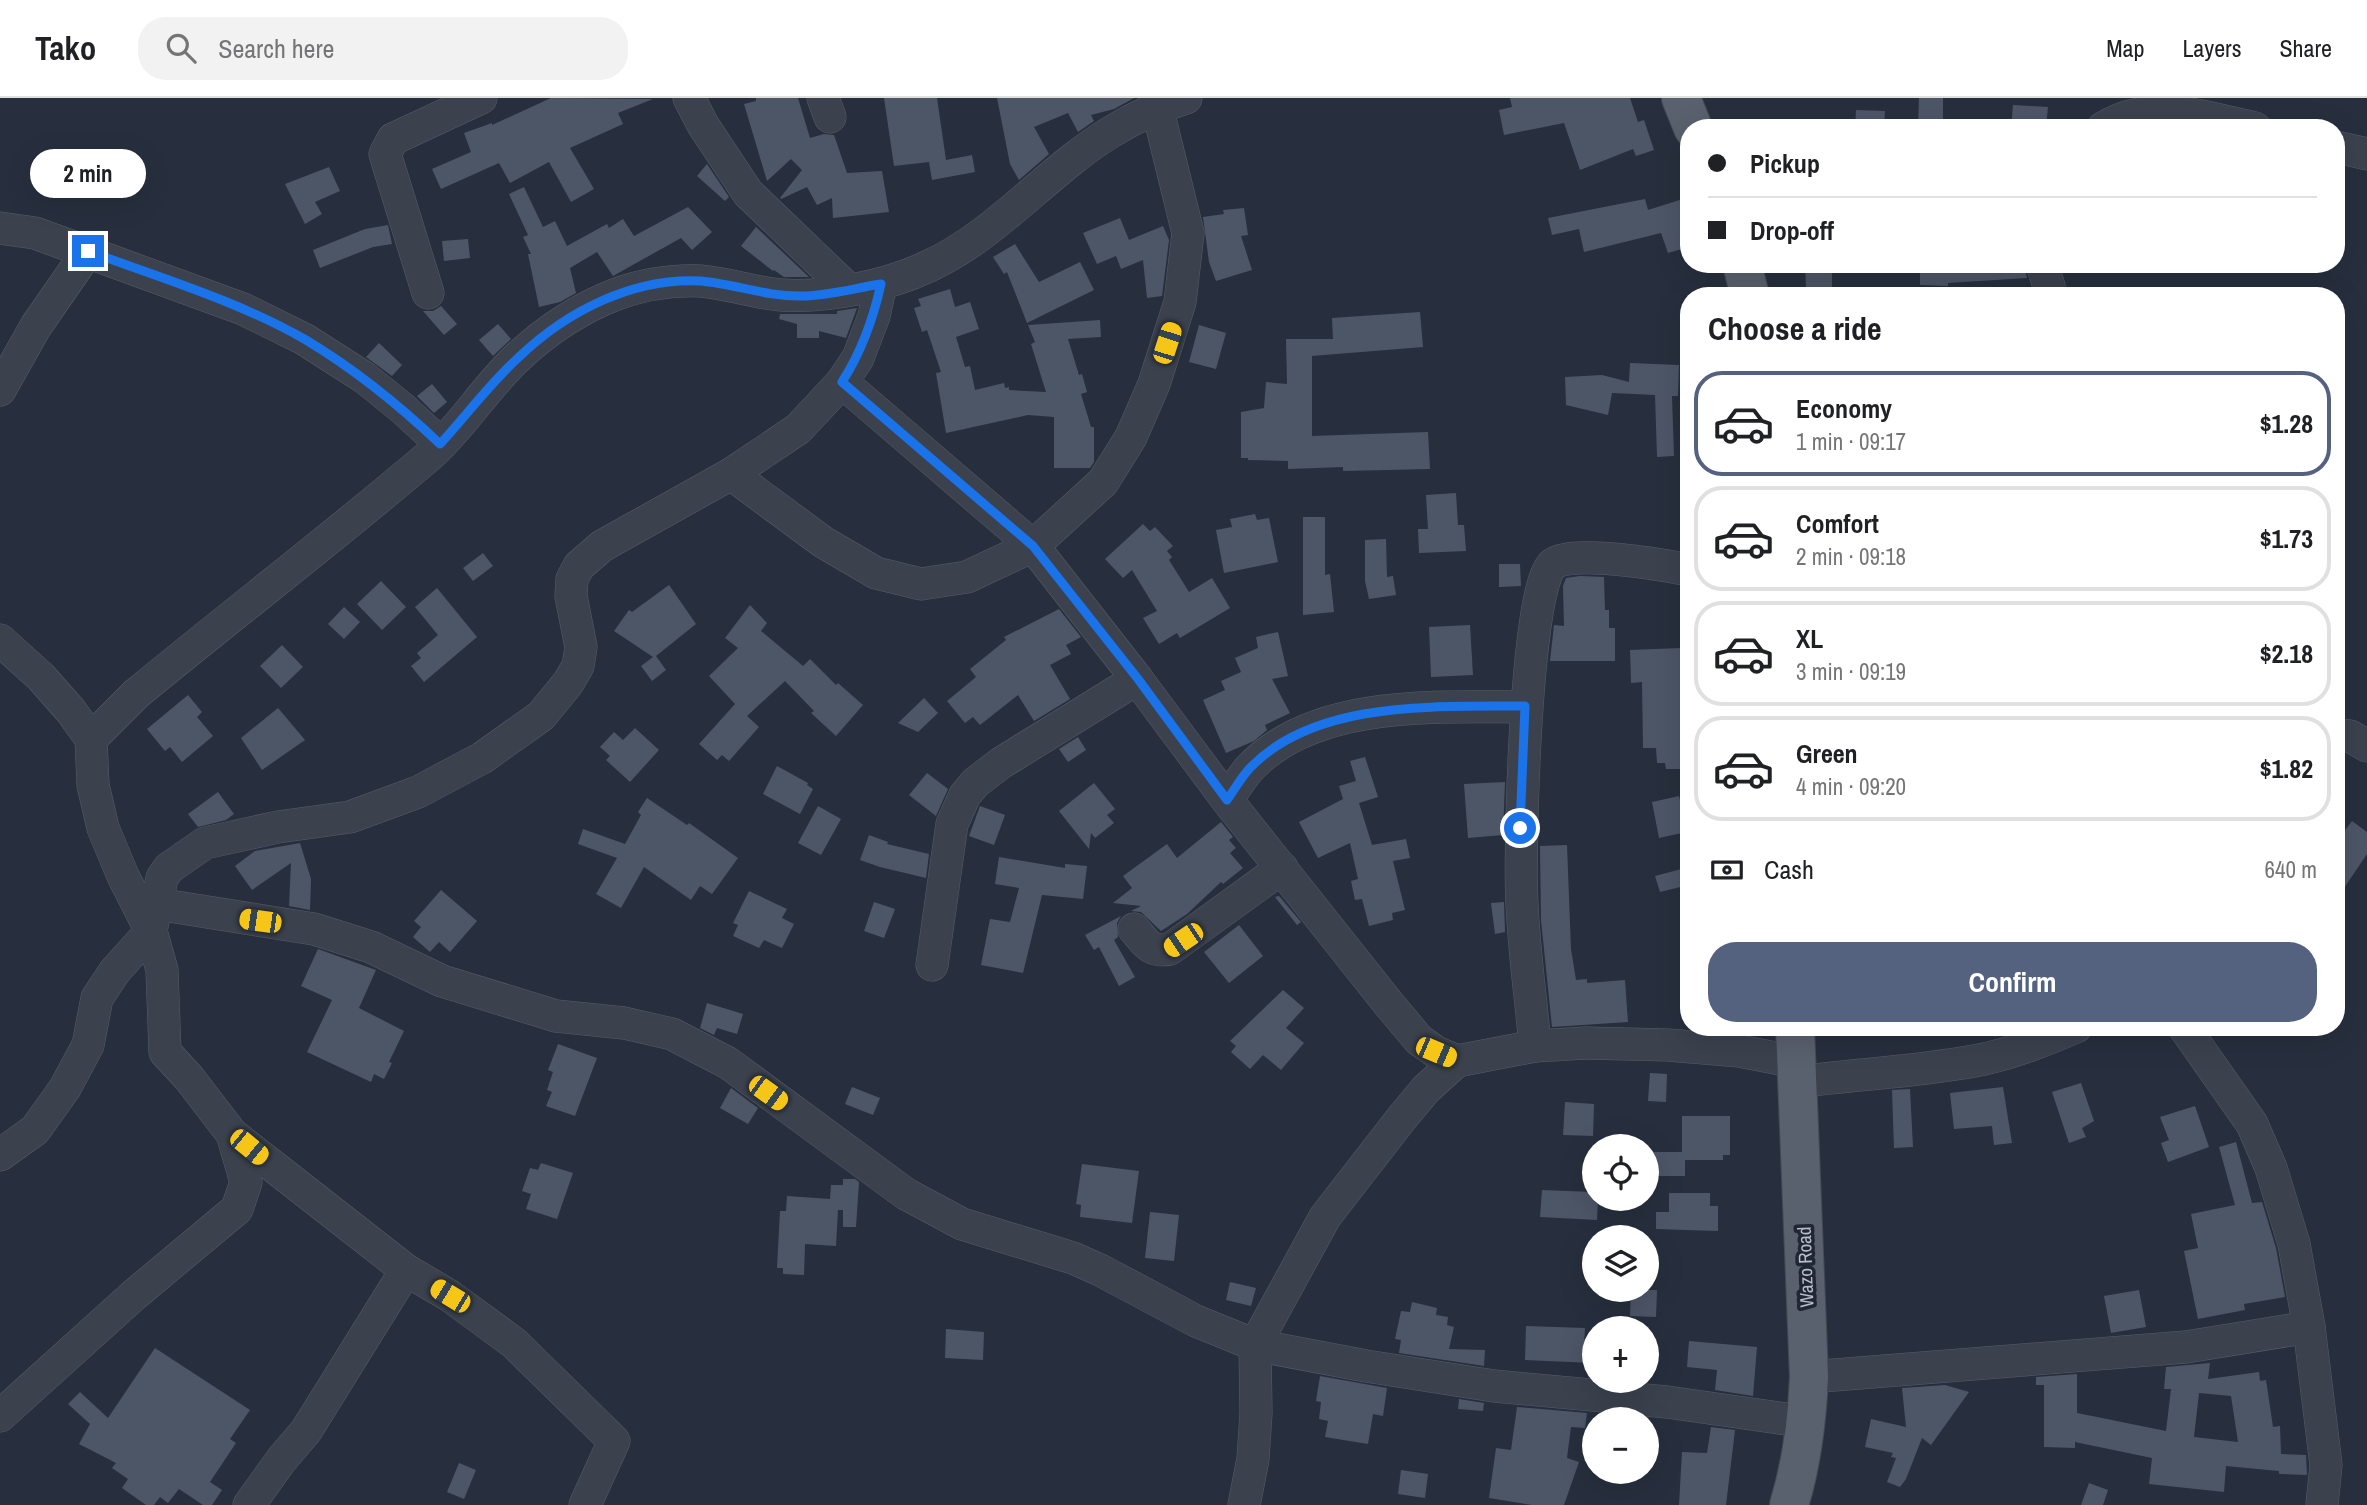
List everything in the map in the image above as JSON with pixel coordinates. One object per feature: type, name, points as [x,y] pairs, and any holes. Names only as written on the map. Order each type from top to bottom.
[{"type":"main road","points":[[1681,98],[1689,119]]},
{"type":"main road","name":"Wazo Road","points":[[1789,1505],[1797,1481],[1807,1422],[1809,1377],[1796,1057]]},
{"type":"street","points":[[428,293],[385,154],[393,139],[481,98]]},
{"type":"street","points":[[689,98],[703,125],[748,193],[848,289]]},
{"type":"street","points":[[91,739],[135,694],[440,444],[518,357],[567,318],[614,295],[661,282],[702,281],[777,295],[803,296],[881,284],[930,266],[981,236],[1110,132],[1172,103],[1188,233],[1180,302],[1154,384],[1131,437],[1103,482],[1033,546],[967,577],[920,584],[909,582],[876,573],[823,542],[731,474]]},
{"type":"street","points":[[2119,119],[2146,110],[2186,113],[2214,119]]},
{"type":"street","points":[[2345,148],[2367,154]]},
{"type":"street","points":[[0,228],[35,233],[243,309],[304,339],[365,378],[440,444]]},
{"type":"street","points":[[0,390],[36,326],[88,251]]},
{"type":"street","points":[[0,1155],[35,1130],[65,1088],[88,1045],[97,998],[157,904],[169,869],[205,843],[278,827],[350,817],[418,792],[482,758],[541,716],[578,666],[581,647],[571,596],[572,579],[579,566],[602,546],[731,474],[798,429],[842,382],[858,358],[874,316],[881,284]]},
{"type":"street","points":[[842,382],[1033,546],[1138,679],[1227,800],[1419,1040],[1436,1052],[1457,1061]]},
{"type":"street","points":[[1535,1046],[1522,905],[1520,828],[1525,706],[1540,590],[1546,571],[1554,562],[1575,558],[1607,559],[1680,569]]},
{"type":"street","points":[[0,640],[41,677],[91,739],[93,785],[103,828],[123,876],[157,904],[314,929],[371,947],[442,981],[556,1016],[624,1023],[672,1034],[728,1063],[906,1195],[962,1224],[1073,1258],[1196,1321],[1255,1345],[1494,1386],[1667,1402],[1807,1422]]},
{"type":"street","points":[[932,965],[953,824],[965,795],[975,783],[1001,763],[1138,679]]},
{"type":"street","points":[[1227,800],[1249,769],[1275,747],[1302,732],[1345,718],[1391,711],[1525,706]]},
{"type":"street","points":[[2345,736],[2367,746]]},
{"type":"street","points":[[1134,929],[1153,949],[1170,949],[1282,869]]},
{"type":"street","points":[[123,876],[157,904],[165,1052],[189,1078],[232,1134],[406,1270],[450,1296],[514,1343],[614,1441],[585,1505]]},
{"type":"street","points":[[1244,1505],[1253,1460],[1256,1413],[1255,1345],[1325,1217],[1426,1089],[1457,1061],[1535,1046],[1586,1043],[1668,1045],[1796,1057],[1899,1072],[1976,1061],[2056,1036]]},
{"type":"street","points":[[2190,1036],[2252,1124],[2272,1167],[2294,1244],[2309,1327],[2326,1465],[2322,1505]]},
{"type":"street","points":[[0,1416],[134,1295],[237,1209],[246,1182],[232,1134]]},
{"type":"street","points":[[248,1505],[306,1431],[406,1270]]},
{"type":"street","points":[[1809,1377],[2186,1347],[2309,1327]]},
{"type":"building","points":[[551,98],[653,99],[618,113],[623,124],[570,148],[594,189],[571,202],[549,162],[510,183],[499,163],[441,189],[432,169],[471,152],[464,133],[492,125]]},
{"type":"building","points":[[756,98],[798,98],[810,138],[824,134],[834,135],[847,173],[882,171],[889,212],[833,218],[832,198],[817,205],[807,187],[781,199],[802,170],[791,159],[767,181],[744,104],[756,101]]},
{"type":"building","points":[[884,98],[937,98],[946,160],[972,155],[975,172],[932,180],[929,162],[894,166]]},
{"type":"building","points":[[997,98],[1134,98],[1114,109],[1091,115],[1094,121],[1078,132],[1068,113],[1034,127],[1049,154],[1019,180],[1010,164]]},
{"type":"building","points":[[1510,98],[1630,98],[1638,122],[1644,120],[1654,150],[1636,156],[1633,149],[1580,170],[1564,123],[1504,135],[1499,110],[1512,107]]},
{"type":"building","points":[[1919,98],[1943,98],[1943,119],[1918,119]]},
{"type":"building","points":[[2013,105],[2048,107],[2047,119],[2012,119]]},
{"type":"building","points":[[1856,110],[1885,111],[1885,119],[1856,119]]},
{"type":"building","points":[[707,164],[729,197],[725,201],[697,176]]},
{"type":"building","points":[[329,167],[340,191],[315,202],[322,214],[305,224],[285,184]]},
{"type":"building","points":[[524,187],[543,227],[555,221],[567,246],[607,224],[609,228],[623,219],[634,236],[688,207],[712,232],[692,250],[681,238],[613,276],[597,252],[570,268],[576,293],[560,302],[539,307],[528,254],[531,254],[523,237],[528,235],[509,194]]},
{"type":"building","points":[[1645,199],[1648,210],[1680,200],[1680,250],[1668,253],[1661,233],[1584,252],[1579,229],[1552,235],[1548,218]]},
{"type":"building","points":[[1244,208],[1248,235],[1241,236],[1252,270],[1216,281],[1209,262],[1203,217],[1224,214],[1223,210]]},
{"type":"building","points":[[1120,218],[1129,240],[1163,226],[1169,240],[1162,296],[1147,298],[1143,260],[1121,269],[1116,256],[1097,264],[1083,233]]},
{"type":"building","points":[[388,225],[392,244],[373,247],[320,268],[313,250],[365,229]]},
{"type":"building","points":[[756,227],[809,277],[784,277],[741,246]]},
{"type":"building","points":[[468,239],[470,258],[444,261],[442,241]]},
{"type":"building","points":[[1015,244],[1039,282],[1080,262],[1094,290],[1027,323],[1007,272],[1004,274],[993,257]]},
{"type":"building","points":[[1805,273],[1832,273],[1832,287],[1806,287]]},
{"type":"building","points":[[1920,273],[2026,273],[2027,278],[1948,283],[1948,286],[1920,285]]},
{"type":"building","points":[[950,289],[955,307],[970,302],[979,329],[956,337],[965,367],[970,366],[975,390],[1004,383],[1009,390],[1046,392],[1031,344],[1035,342],[1028,325],[1100,320],[1101,337],[1068,339],[1079,375],[1082,374],[1087,392],[1081,394],[1091,427],[1094,427],[1094,462],[1090,468],[1054,468],[1054,417],[1028,415],[946,433],[936,373],[941,372],[927,330],[922,332],[914,308],[921,306],[918,299]]},
{"type":"building","points":[[441,306],[457,324],[444,335],[423,311],[433,311]]},
{"type":"building","points":[[857,308],[846,338],[819,331],[819,338],[797,338],[797,324],[779,319],[780,314],[837,314],[837,311]]},
{"type":"building","points":[[1420,312],[1423,347],[1312,356],[1312,436],[1428,432],[1430,469],[1288,469],[1288,461],[1241,458],[1241,412],[1264,408],[1266,382],[1287,384],[1286,339],[1333,339],[1332,318]]},
{"type":"building","points":[[498,324],[511,339],[493,356],[479,340]]},
{"type":"building","points":[[1199,325],[1226,333],[1216,369],[1189,362]]},
{"type":"building","points":[[379,343],[402,365],[392,376],[366,357]]},
{"type":"building","points":[[1630,363],[1679,365],[1678,396],[1672,396],[1674,456],[1657,457],[1655,395],[1612,393],[1608,415],[1566,405],[1565,377],[1602,375],[1629,382]]},
{"type":"building","points":[[432,384],[447,402],[434,413],[417,396]]},
{"type":"building","points":[[1456,493],[1458,525],[1464,525],[1466,551],[1419,553],[1418,529],[1428,529],[1426,495]]},
{"type":"building","points":[[1255,514],[1257,520],[1269,518],[1278,562],[1224,573],[1216,530],[1232,527],[1230,519]]},
{"type":"building","points":[[1303,517],[1325,517],[1325,575],[1330,574],[1334,612],[1303,615]]},
{"type":"building","points":[[1143,524],[1150,531],[1155,527],[1173,546],[1167,551],[1172,557],[1169,560],[1189,592],[1212,578],[1230,608],[1180,638],[1177,633],[1159,644],[1143,618],[1157,611],[1132,570],[1123,578],[1105,559]]},
{"type":"building","points":[[1386,539],[1387,577],[1393,576],[1396,595],[1369,599],[1365,581],[1365,540]]},
{"type":"building","points":[[483,553],[493,566],[473,581],[463,568]]},
{"type":"building","points":[[1499,564],[1520,564],[1521,586],[1499,587]]},
{"type":"building","points":[[1604,577],[1605,610],[1609,610],[1609,628],[1615,628],[1615,661],[1550,661],[1554,625],[1564,626],[1563,586],[1566,578]]},
{"type":"building","points":[[381,581],[406,607],[382,630],[357,604]]},
{"type":"building","points":[[669,585],[696,624],[656,656],[666,670],[652,681],[641,666],[653,657],[614,631],[629,610],[632,612]]},
{"type":"building","points":[[437,588],[477,637],[424,682],[411,666],[421,658],[417,653],[438,635],[415,607]]},
{"type":"building","points":[[750,605],[767,623],[761,631],[803,666],[810,659],[836,685],[838,683],[863,705],[836,736],[811,713],[814,711],[785,681],[747,716],[759,727],[729,761],[722,755],[717,760],[699,744],[735,704],[709,676],[738,648],[725,638]]},
{"type":"building","points":[[344,607],[360,622],[344,639],[328,624]]},
{"type":"building","points":[[1059,609],[1081,637],[1066,645],[1071,654],[1050,665],[1070,699],[1034,721],[1018,695],[980,725],[973,717],[965,723],[947,701],[976,677],[970,669],[1006,640],[1004,637]]},
{"type":"building","points":[[1470,625],[1473,675],[1431,677],[1429,627]]},
{"type":"building","points":[[1278,632],[1288,676],[1272,679],[1290,713],[1265,725],[1267,730],[1254,741],[1226,753],[1203,700],[1225,690],[1221,681],[1241,672],[1235,658],[1258,648],[1256,637]]},
{"type":"building","points":[[282,645],[303,667],[281,688],[260,666]]},
{"type":"building","points":[[1680,648],[1680,769],[1666,769],[1665,763],[1657,763],[1656,748],[1643,748],[1642,682],[1631,683],[1630,650]]},
{"type":"building","points":[[188,695],[202,712],[197,717],[213,736],[182,762],[170,747],[165,751],[147,729]]},
{"type":"building","points":[[924,698],[938,713],[918,732],[898,723]]},
{"type":"building","points":[[278,708],[305,740],[262,770],[241,738]]},
{"type":"building","points":[[635,728],[659,750],[630,782],[606,760],[610,756],[600,747],[614,732],[623,740]]},
{"type":"building","points":[[1078,737],[1086,750],[1068,762],[1059,749]]},
{"type":"building","points":[[1365,757],[1378,797],[1359,803],[1372,845],[1406,839],[1410,858],[1393,861],[1405,910],[1392,913],[1393,920],[1369,926],[1362,899],[1355,900],[1351,881],[1358,879],[1350,843],[1318,858],[1299,822],[1343,799],[1339,786],[1356,781],[1350,761]]},
{"type":"building","points":[[777,766],[808,783],[813,789],[800,814],[763,794]]},
{"type":"building","points":[[927,773],[948,789],[936,816],[909,795]]},
{"type":"building","points":[[1505,782],[1503,835],[1468,838],[1464,784]]},
{"type":"building","points":[[1094,783],[1115,809],[1107,815],[1114,823],[1095,838],[1091,833],[1089,849],[1059,811]]},
{"type":"building","points":[[218,792],[234,814],[226,820],[198,827],[188,814]]},
{"type":"building","points":[[1679,796],[1680,834],[1659,838],[1652,802]]},
{"type":"building","points":[[647,798],[687,825],[689,823],[738,858],[712,894],[700,886],[691,900],[644,867],[621,908],[596,894],[617,858],[578,844],[583,829],[625,844]]},
{"type":"building","points":[[818,806],[841,819],[821,855],[798,843]]},
{"type":"building","points":[[980,806],[1005,815],[994,845],[969,836]]},
{"type":"building","points":[[2352,821],[2367,832],[2367,854],[2345,887],[2345,830]]},
{"type":"building","points":[[1221,822],[1233,837],[1229,840],[1236,848],[1230,853],[1243,868],[1223,884],[1221,882],[1187,914],[1161,931],[1141,912],[1131,911],[1141,906],[1113,903],[1132,888],[1123,876],[1167,844],[1177,858]]},
{"type":"building","points":[[869,835],[888,842],[887,844],[929,854],[926,878],[860,860]]},
{"type":"building","points":[[300,843],[311,879],[310,910],[289,906],[291,863],[252,890],[235,866],[255,851]]},
{"type":"building","points":[[1567,845],[1571,949],[1576,980],[1587,979],[1587,983],[1625,980],[1628,1022],[1552,1027],[1541,920],[1540,846]]},
{"type":"building","points":[[999,857],[1065,868],[1065,864],[1087,866],[1083,899],[1042,895],[1023,973],[981,965],[990,919],[1010,922],[1019,888],[995,884]]},
{"type":"building","points":[[1680,869],[1680,887],[1660,892],[1655,876]]},
{"type":"building","points":[[441,890],[477,921],[450,952],[439,942],[430,952],[413,937],[421,927],[414,921]]},
{"type":"building","points":[[749,891],[787,909],[782,918],[794,924],[782,948],[764,940],[759,948],[733,936],[738,925],[733,923]]},
{"type":"building","points":[[1279,896],[1301,922],[1297,925],[1275,897]]},
{"type":"building","points":[[874,902],[895,909],[884,938],[864,931]]},
{"type":"building","points":[[1504,902],[1505,932],[1495,934],[1491,903]]},
{"type":"building","points":[[1121,916],[1117,923],[1118,937],[1114,940],[1135,977],[1119,986],[1099,947],[1094,950],[1085,935]]},
{"type":"building","points":[[1239,925],[1263,956],[1229,983],[1204,952]]},
{"type":"building","points":[[318,949],[376,970],[359,1008],[404,1031],[384,1079],[374,1074],[371,1082],[307,1052],[332,1000],[301,986]]},
{"type":"building","points":[[1283,990],[1304,1008],[1286,1028],[1304,1043],[1281,1070],[1263,1055],[1250,1069],[1231,1052],[1236,1046],[1230,1041]]},
{"type":"building","points":[[707,1003],[743,1014],[737,1034],[717,1028],[714,1035],[700,1028]]},
{"type":"building","points":[[558,1044],[597,1058],[575,1116],[546,1106],[552,1092],[547,1090],[553,1072],[548,1070]]},
{"type":"building","points":[[1650,1073],[1667,1074],[1666,1102],[1648,1101]]},
{"type":"building","points":[[2081,1083],[2094,1121],[2082,1128],[2086,1137],[2069,1143],[2052,1092]]},
{"type":"building","points":[[852,1087],[880,1098],[873,1115],[845,1104]]},
{"type":"building","points":[[2003,1087],[2012,1143],[1994,1145],[1992,1126],[1954,1129],[1950,1093]]},
{"type":"building","points":[[731,1088],[758,1108],[748,1124],[720,1108]]},
{"type":"building","points":[[1910,1089],[1913,1147],[1894,1148],[1892,1090]]},
{"type":"building","points":[[1565,1102],[1594,1104],[1593,1134],[1563,1135]]},
{"type":"building","points":[[2195,1106],[2209,1147],[2168,1162],[2161,1143],[2169,1140],[2160,1117]]},
{"type":"building","points":[[1682,1116],[1730,1116],[1730,1155],[1723,1155],[1723,1160],[1685,1160],[1685,1176],[1659,1176],[1659,1152],[1682,1152]]},
{"type":"building","points":[[2236,1142],[2252,1203],[2262,1202],[2276,1248],[2285,1297],[2244,1304],[2245,1310],[2198,1319],[2184,1251],[2198,1248],[2191,1214],[2235,1205],[2219,1147]]},
{"type":"building","points":[[541,1163],[573,1173],[557,1219],[526,1209],[531,1194],[522,1191],[530,1168],[538,1170]]},
{"type":"building","points":[[1082,1164],[1139,1171],[1132,1223],[1080,1217],[1081,1205],[1076,1204]]},
{"type":"building","points":[[843,1179],[855,1179],[859,1182],[856,1227],[843,1227],[843,1210],[838,1210],[836,1246],[805,1244],[804,1275],[783,1274],[783,1268],[777,1268],[780,1211],[786,1211],[787,1196],[830,1199],[831,1185],[843,1185]]},
{"type":"building","points":[[1542,1190],[1582,1192],[1582,1211],[1597,1211],[1597,1220],[1540,1217]]},
{"type":"building","points":[[1669,1193],[1710,1193],[1710,1206],[1718,1206],[1718,1231],[1659,1229],[1659,1225],[1656,1225],[1656,1212],[1669,1212]]},
{"type":"building","points":[[1150,1212],[1179,1215],[1174,1261],[1145,1258]]},
{"type":"building","points":[[1230,1282],[1256,1288],[1251,1306],[1226,1300]]},
{"type":"building","points":[[2139,1290],[2146,1327],[2111,1333],[2104,1296]]},
{"type":"building","points":[[1412,1302],[1437,1308],[1436,1315],[1448,1317],[1447,1325],[1454,1327],[1449,1349],[1485,1350],[1484,1366],[1399,1353],[1401,1340],[1395,1339],[1401,1311],[1410,1312]]},
{"type":"building","points":[[1631,1302],[1657,1302],[1656,1316],[1630,1316]]},
{"type":"building","points":[[1526,1326],[1582,1328],[1582,1363],[1525,1360]]},
{"type":"building","points":[[946,1329],[984,1332],[983,1360],[945,1358]]},
{"type":"building","points":[[1689,1341],[1757,1347],[1753,1396],[1715,1390],[1717,1370],[1687,1367]]},
{"type":"building","points":[[155,1348],[250,1410],[230,1439],[236,1443],[210,1482],[222,1490],[212,1505],[203,1505],[179,1489],[168,1503],[160,1497],[154,1505],[146,1505],[122,1488],[128,1479],[112,1468],[116,1463],[79,1444],[90,1424],[68,1404],[80,1392],[108,1418]]},
{"type":"building","points":[[2210,1363],[2208,1379],[2259,1372],[2260,1381],[2266,1380],[2273,1427],[2280,1426],[2281,1454],[2306,1455],[2307,1475],[2226,1466],[2224,1492],[2149,1484],[2152,1458],[2075,1442],[2075,1448],[2044,1447],[2044,1385],[2036,1385],[2036,1377],[2077,1374],[2077,1413],[2166,1431],[2171,1389],[2164,1389],[2166,1367]],"holes":[[[2199,1393],[2231,1396],[2238,1442],[2194,1437]]]},
{"type":"building","points":[[1320,1376],[1387,1388],[1383,1416],[1373,1414],[1368,1444],[1325,1437],[1328,1421],[1319,1419],[1321,1402],[1316,1401]]},
{"type":"building","points":[[1945,1385],[1969,1392],[1931,1445],[1922,1438],[1906,1479],[1900,1487],[1887,1482],[1896,1458],[1891,1457],[1893,1453],[1865,1447],[1871,1419],[1906,1427],[1902,1388]]},
{"type":"building","points":[[1459,1399],[1484,1403],[1483,1411],[1458,1409]]},
{"type":"building","points":[[1517,1407],[1582,1413],[1582,1428],[1571,1427],[1567,1458],[1579,1462],[1564,1505],[1532,1505],[1489,1498],[1496,1448],[1511,1450]]},
{"type":"building","points":[[1711,1427],[1735,1430],[1726,1505],[1679,1505],[1682,1452],[1707,1453]]},
{"type":"building","points":[[459,1463],[476,1470],[464,1499],[447,1492]]},
{"type":"building","points":[[1401,1470],[1428,1474],[1425,1498],[1398,1494]]},
{"type":"building","points":[[2089,1483],[2108,1490],[2103,1505],[2081,1505]]},
{"type":"route","points":[[88,251],[243,309],[304,339],[365,378],[440,444],[518,357],[567,318],[614,295],[661,282],[702,281],[777,295],[803,296],[881,284],[874,316],[858,358],[842,382],[1033,546],[1138,679],[1227,800],[1249,769],[1275,747],[1302,732],[1345,718],[1391,711],[1525,706],[1520,828]]}]
